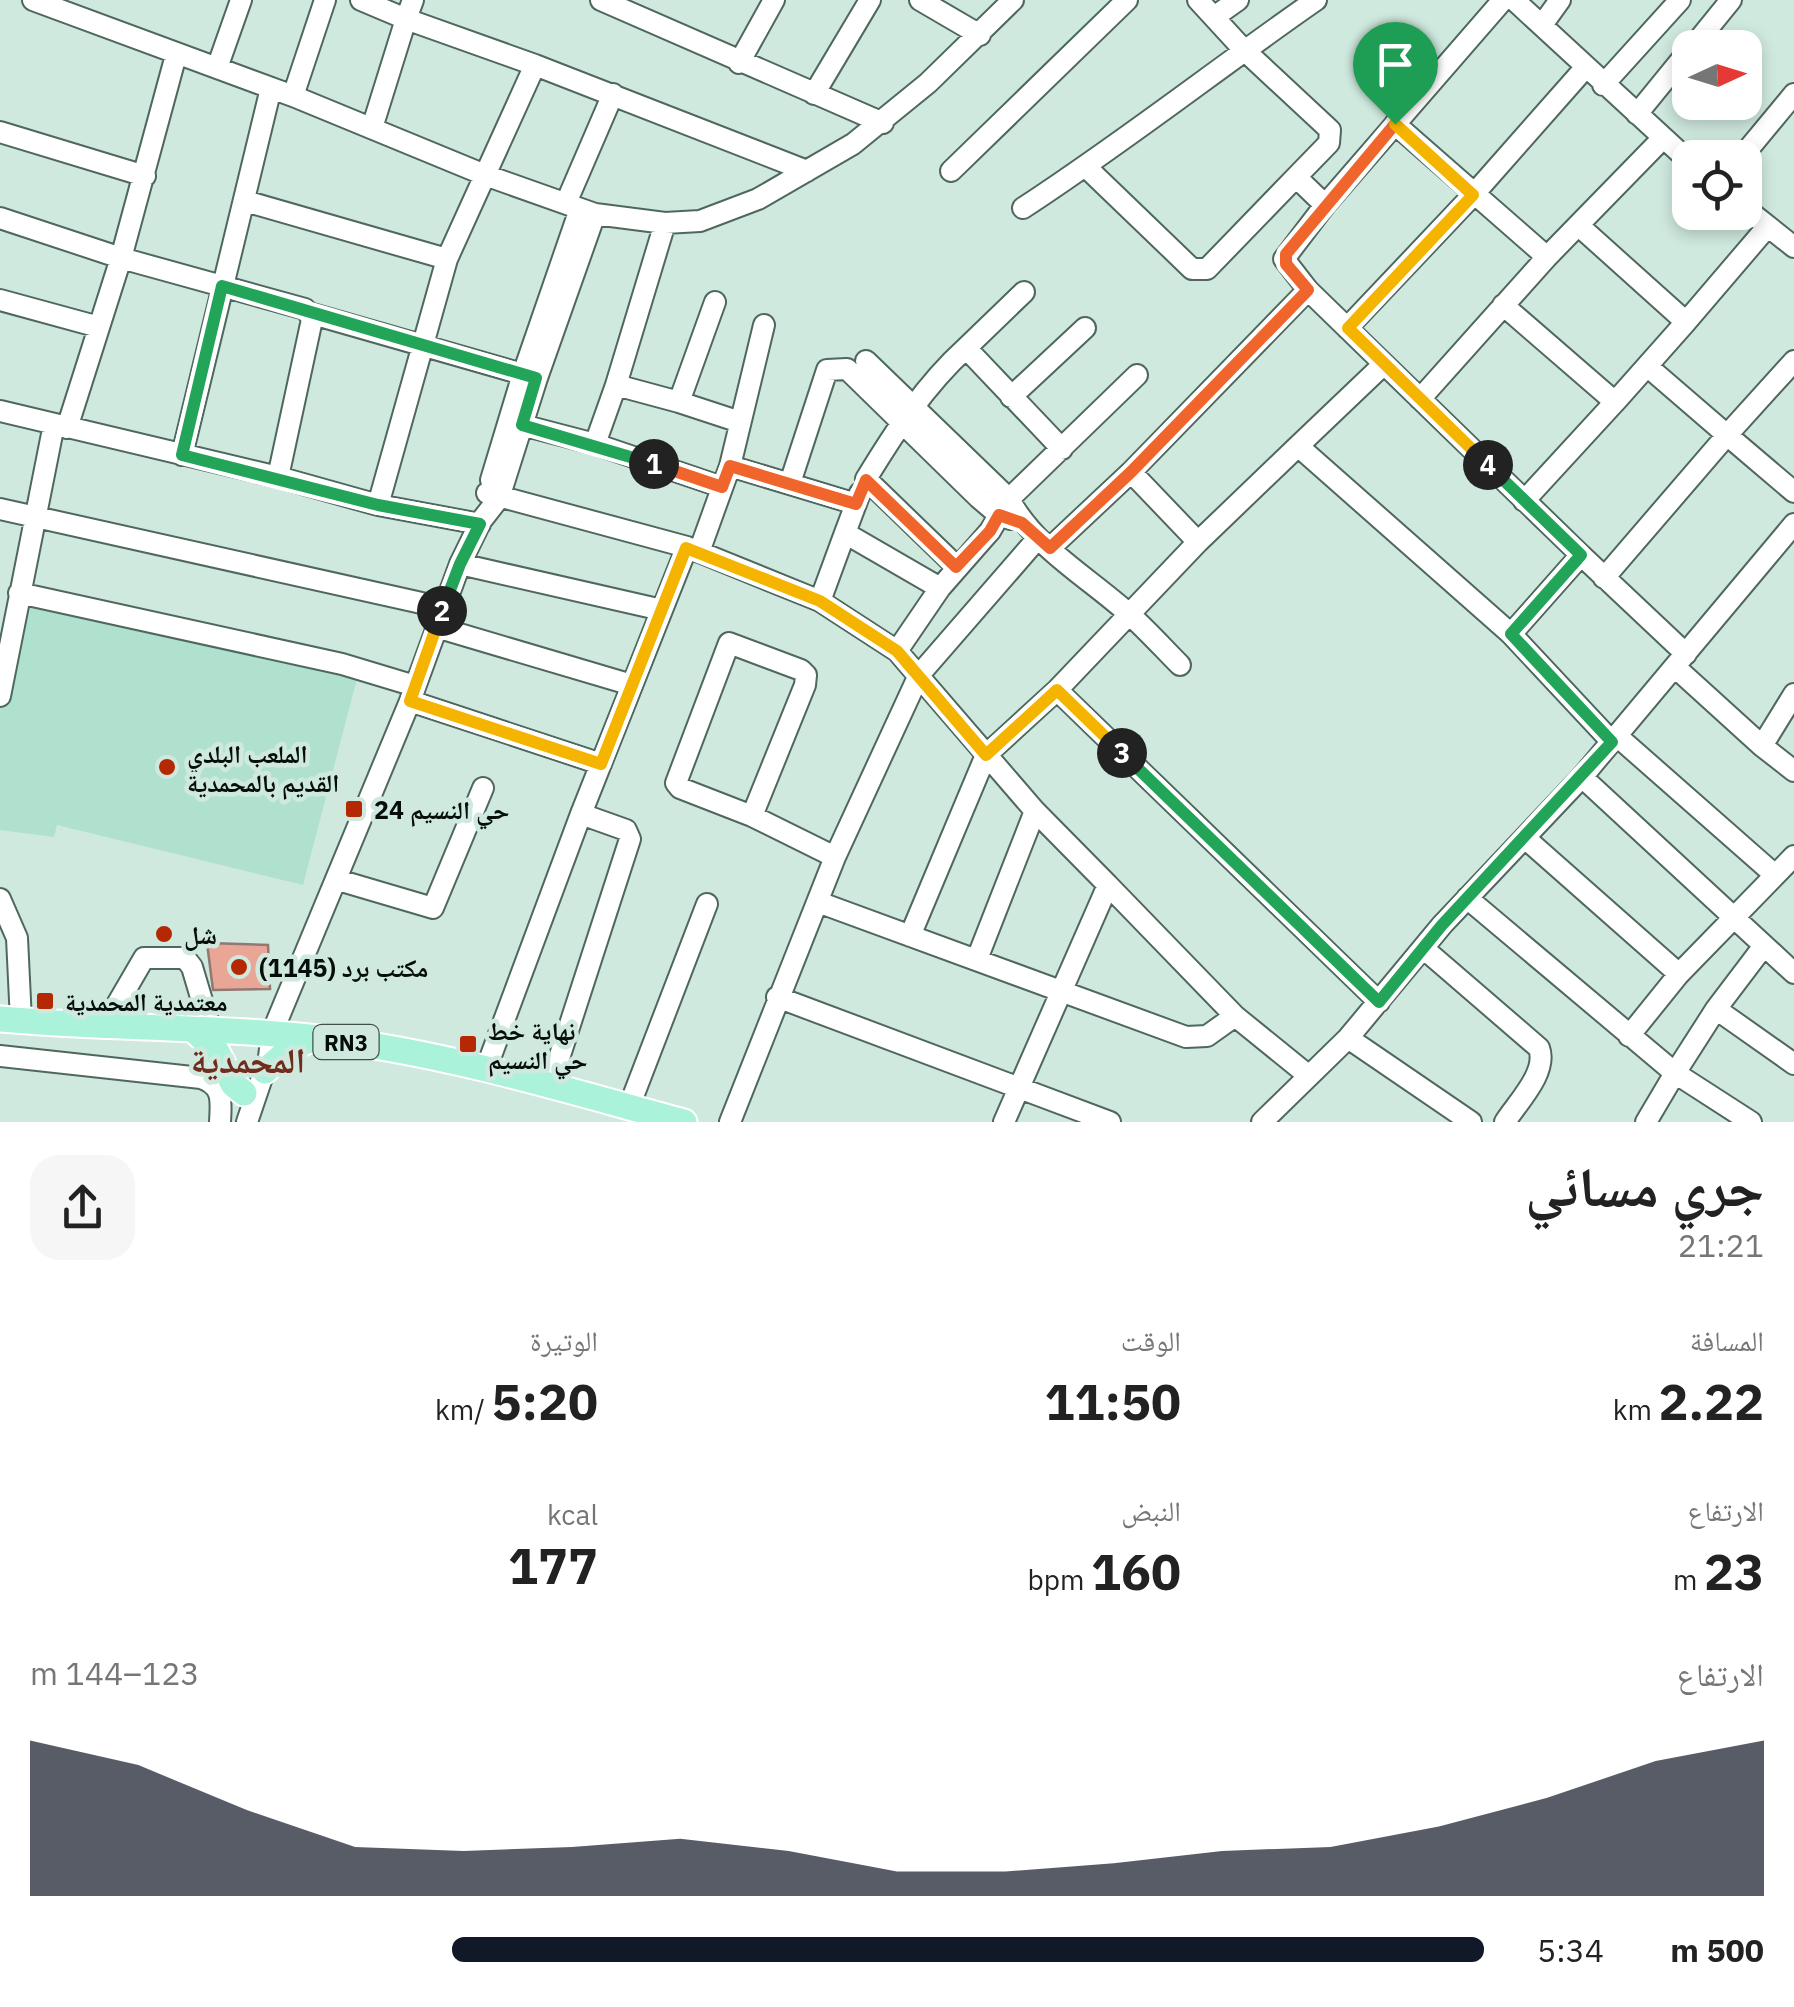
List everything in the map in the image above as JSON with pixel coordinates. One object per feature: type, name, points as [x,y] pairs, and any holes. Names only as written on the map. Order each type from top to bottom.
[{"type":"main road","name":"RN3","points":[[10,1020],[272,1033],[388,1048],[486,1069],[684,1122]]},
{"type":"main road","points":[[211,1031],[248,1107]]},
{"type":"main road","points":[[265,1071],[291,1048],[314,1038]]},
{"type":"street","points":[[34,0],[580,209],[665,223],[700,221],[758,199],[882,124],[1013,0]]},
{"type":"street","points":[[79,17],[98,0]]},
{"type":"street","points":[[217,68],[240,0]]},
{"type":"street","points":[[293,96],[325,0]]},
{"type":"street","points":[[361,0],[410,10],[534,65],[807,170]]},
{"type":"street","points":[[601,0],[632,5],[740,63],[882,124]]},
{"type":"street","points":[[740,63],[774,0]]},
{"type":"street","points":[[814,94],[870,0]]},
{"type":"street","points":[[920,0],[980,35]]},
{"type":"street","points":[[951,171],[1127,0]]},
{"type":"street","points":[[1086,167],[1192,269],[1200,271],[1329,143],[1330,130],[1243,50],[1198,0]]},
{"type":"street","points":[[1214,17],[1238,0]]},
{"type":"street","points":[[1023,208],[1086,167],[1316,0]]},
{"type":"street","points":[[1503,0],[1325,205],[1284,259],[1308,290],[1604,578],[1762,746],[1794,771]]},
{"type":"street","points":[[1514,0],[1672,146]]},
{"type":"street","points":[[1542,26],[1560,0]]},
{"type":"street","points":[[1604,85],[1680,0]]},
{"type":"street","points":[[1706,30],[1731,0]]},
{"type":"street","points":[[372,128],[410,10]]},
{"type":"street","points":[[0,693],[12,597],[61,426],[121,258],[176,55]]},
{"type":"street","points":[[378,505],[447,259],[534,65]]},
{"type":"street","points":[[1348,328],[1585,68]]},
{"type":"street","points":[[1637,114],[1672,71]]},
{"type":"street","points":[[182,455],[271,88]]},
{"type":"street","points":[[493,495],[613,94]]},
{"type":"street","points":[[1757,140],[1794,94]]},
{"type":"street","points":[[1395,124],[1547,257]]},
{"type":"street","points":[[0,132],[144,176]]},
{"type":"street","points":[[1420,399],[1547,257],[1663,138]]},
{"type":"street","points":[[1296,177],[1325,205]]},
{"type":"street","points":[[245,201],[447,259]]},
{"type":"street","points":[[0,218],[121,258],[530,376]]},
{"type":"street","points":[[1762,221],[1794,246]]},
{"type":"street","points":[[595,444],[665,223]]},
{"type":"street","points":[[1578,225],[1686,322]]},
{"type":"street","points":[[1524,501],[1768,226]]},
{"type":"street","points":[[730,1122],[835,857],[919,675],[1037,536],[1131,472],[1308,290]]},
{"type":"street","points":[[820,601],[866,480],[907,415],[966,348],[1024,292]]},
{"type":"street","points":[[0,300],[99,327]]},
{"type":"street","points":[[678,402],[716,302]]},
{"type":"street","points":[[1504,305],[1615,402]]},
{"type":"street","points":[[278,477],[312,324],[309,313]]},
{"type":"street","points":[[486,1069],[580,814],[662,610],[730,466],[764,325]]},
{"type":"street","points":[[1011,397],[1085,328]]},
{"type":"street","points":[[966,348],[1062,449]]},
{"type":"street","points":[[866,361],[907,415]]},
{"type":"street","points":[[1604,578],[1794,361]]},
{"type":"street","points":[[910,936],[986,755],[1057,690],[1198,542],[1384,364]]},
{"type":"street","points":[[1647,366],[1794,492]]},
{"type":"street","points":[[790,483],[827,370],[847,370],[907,415],[1180,664]]},
{"type":"street","points":[[897,651],[956,567],[990,531],[1004,507],[1138,375]]},
{"type":"street","points":[[248,1107],[265,1071],[272,1033],[413,693],[460,564],[522,425],[530,376]]},
{"type":"street","points":[[616,385],[740,422]]},
{"type":"street","points":[[0,411],[278,477],[378,505],[480,523]]},
{"type":"street","points":[[522,425],[595,444],[722,487]]},
{"type":"street","points":[[1298,446],[1511,634],[1615,739],[1788,865],[1679,974],[1629,1036]]},
{"type":"street","points":[[730,466],[856,504]]},
{"type":"street","points":[[1131,472],[1198,542]]},
{"type":"street","points":[[866,480],[956,567]]},
{"type":"street","points":[[493,495],[693,550],[820,601],[897,651],[1035,811],[1235,1016],[1309,1076]]},
{"type":"street","points":[[0,509],[440,617],[632,685]]},
{"type":"street","points":[[1262,1122],[1348,1038],[1422,948],[1582,777],[1794,524]]},
{"type":"street","points":[[845,533],[940,588]]},
{"type":"street","points":[[1511,634],[1581,555]]},
{"type":"street","points":[[460,564],[662,610]]},
{"type":"street","points":[[12,597],[342,664],[601,764]]},
{"type":"street","points":[[752,816],[806,675],[729,643],[676,783],[835,857]]},
{"type":"street","points":[[1057,690],[1379,1002]]},
{"type":"street","points":[[1762,746],[1794,694]]},
{"type":"street","points":[[1582,777],[1794,973]]},
{"type":"street","points":[[338,880],[433,908],[483,788]]},
{"type":"street","points":[[976,959],[1035,811]]},
{"type":"street","points":[[550,1086],[630,839],[626,830],[580,814]]},
{"type":"street","points":[[1526,838],[1679,974]]},
{"type":"street","points":[[1004,1122],[1108,884]]},
{"type":"street","points":[[0,898],[18,938],[10,1020]]},
{"type":"street","points":[[1467,898],[1675,1073],[1751,1122]]},
{"type":"street","points":[[818,902],[1186,1038],[1207,1036],[1235,1016]]},
{"type":"street","points":[[630,1107],[707,904]]},
{"type":"street","points":[[1646,1122],[1716,1010],[1763,947]]},
{"type":"street","points":[[1422,948],[1539,1048],[1541,1068],[1505,1122]]},
{"type":"street","points":[[105,1025],[144,958],[185,958],[192,967],[211,1031],[234,1063],[248,1107]]},
{"type":"street","points":[[777,997],[1110,1122]]},
{"type":"street","points":[[1716,1010],[1794,1064]]},
{"type":"street","points":[[1348,1038],[1471,1122]]},
{"type":"street","points":[[0,1056],[201,1078],[213,1082],[222,1094],[220,1122]]},
{"type":"green space","name":"الملعب البلدي القديم بالمحمدية","points":[[19,595],[359,671],[303,885],[57,825],[54,837],[0,830],[0,709]]},
{"type":"building","name":"مكتب برد (1145)","points":[[207,943],[268,945],[270,989],[213,990]]},
{"type":"place","name":"الملعب البلدي القديم بالمحمدية","points":[[167,767]]},
{"type":"place","name":"حي النسيم 24","points":[[354,809]]},
{"type":"place","name":"شل","points":[[164,934]]},
{"type":"place","name":"مكتب برد (1145)","points":[[239,967]]},
{"type":"place","name":"معتمدية المحمدية","points":[[45,1001]]},
{"type":"place","name":"نهاية خط حي النسيم","points":[[468,1044]]},
{"type":"district","name":"المحمدية","points":[[248,1060]]},
{"type":"route","points":[[1395,124],[1473,195],[1348,328],[1581,555],[1511,634],[1612,742],[1442,925],[1379,1002],[1057,690],[986,755],[897,651],[820,601],[686,548],[601,764],[410,701],[460,564],[480,524],[378,505],[182,455],[222,286],[536,378],[522,425],[595,444],[722,487],[730,466],[856,504],[866,480],[956,567],[990,531],[999,515],[1022,523],[1050,548],[1131,472],[1308,290],[1286,264],[1286,254],[1395,124]]}]
